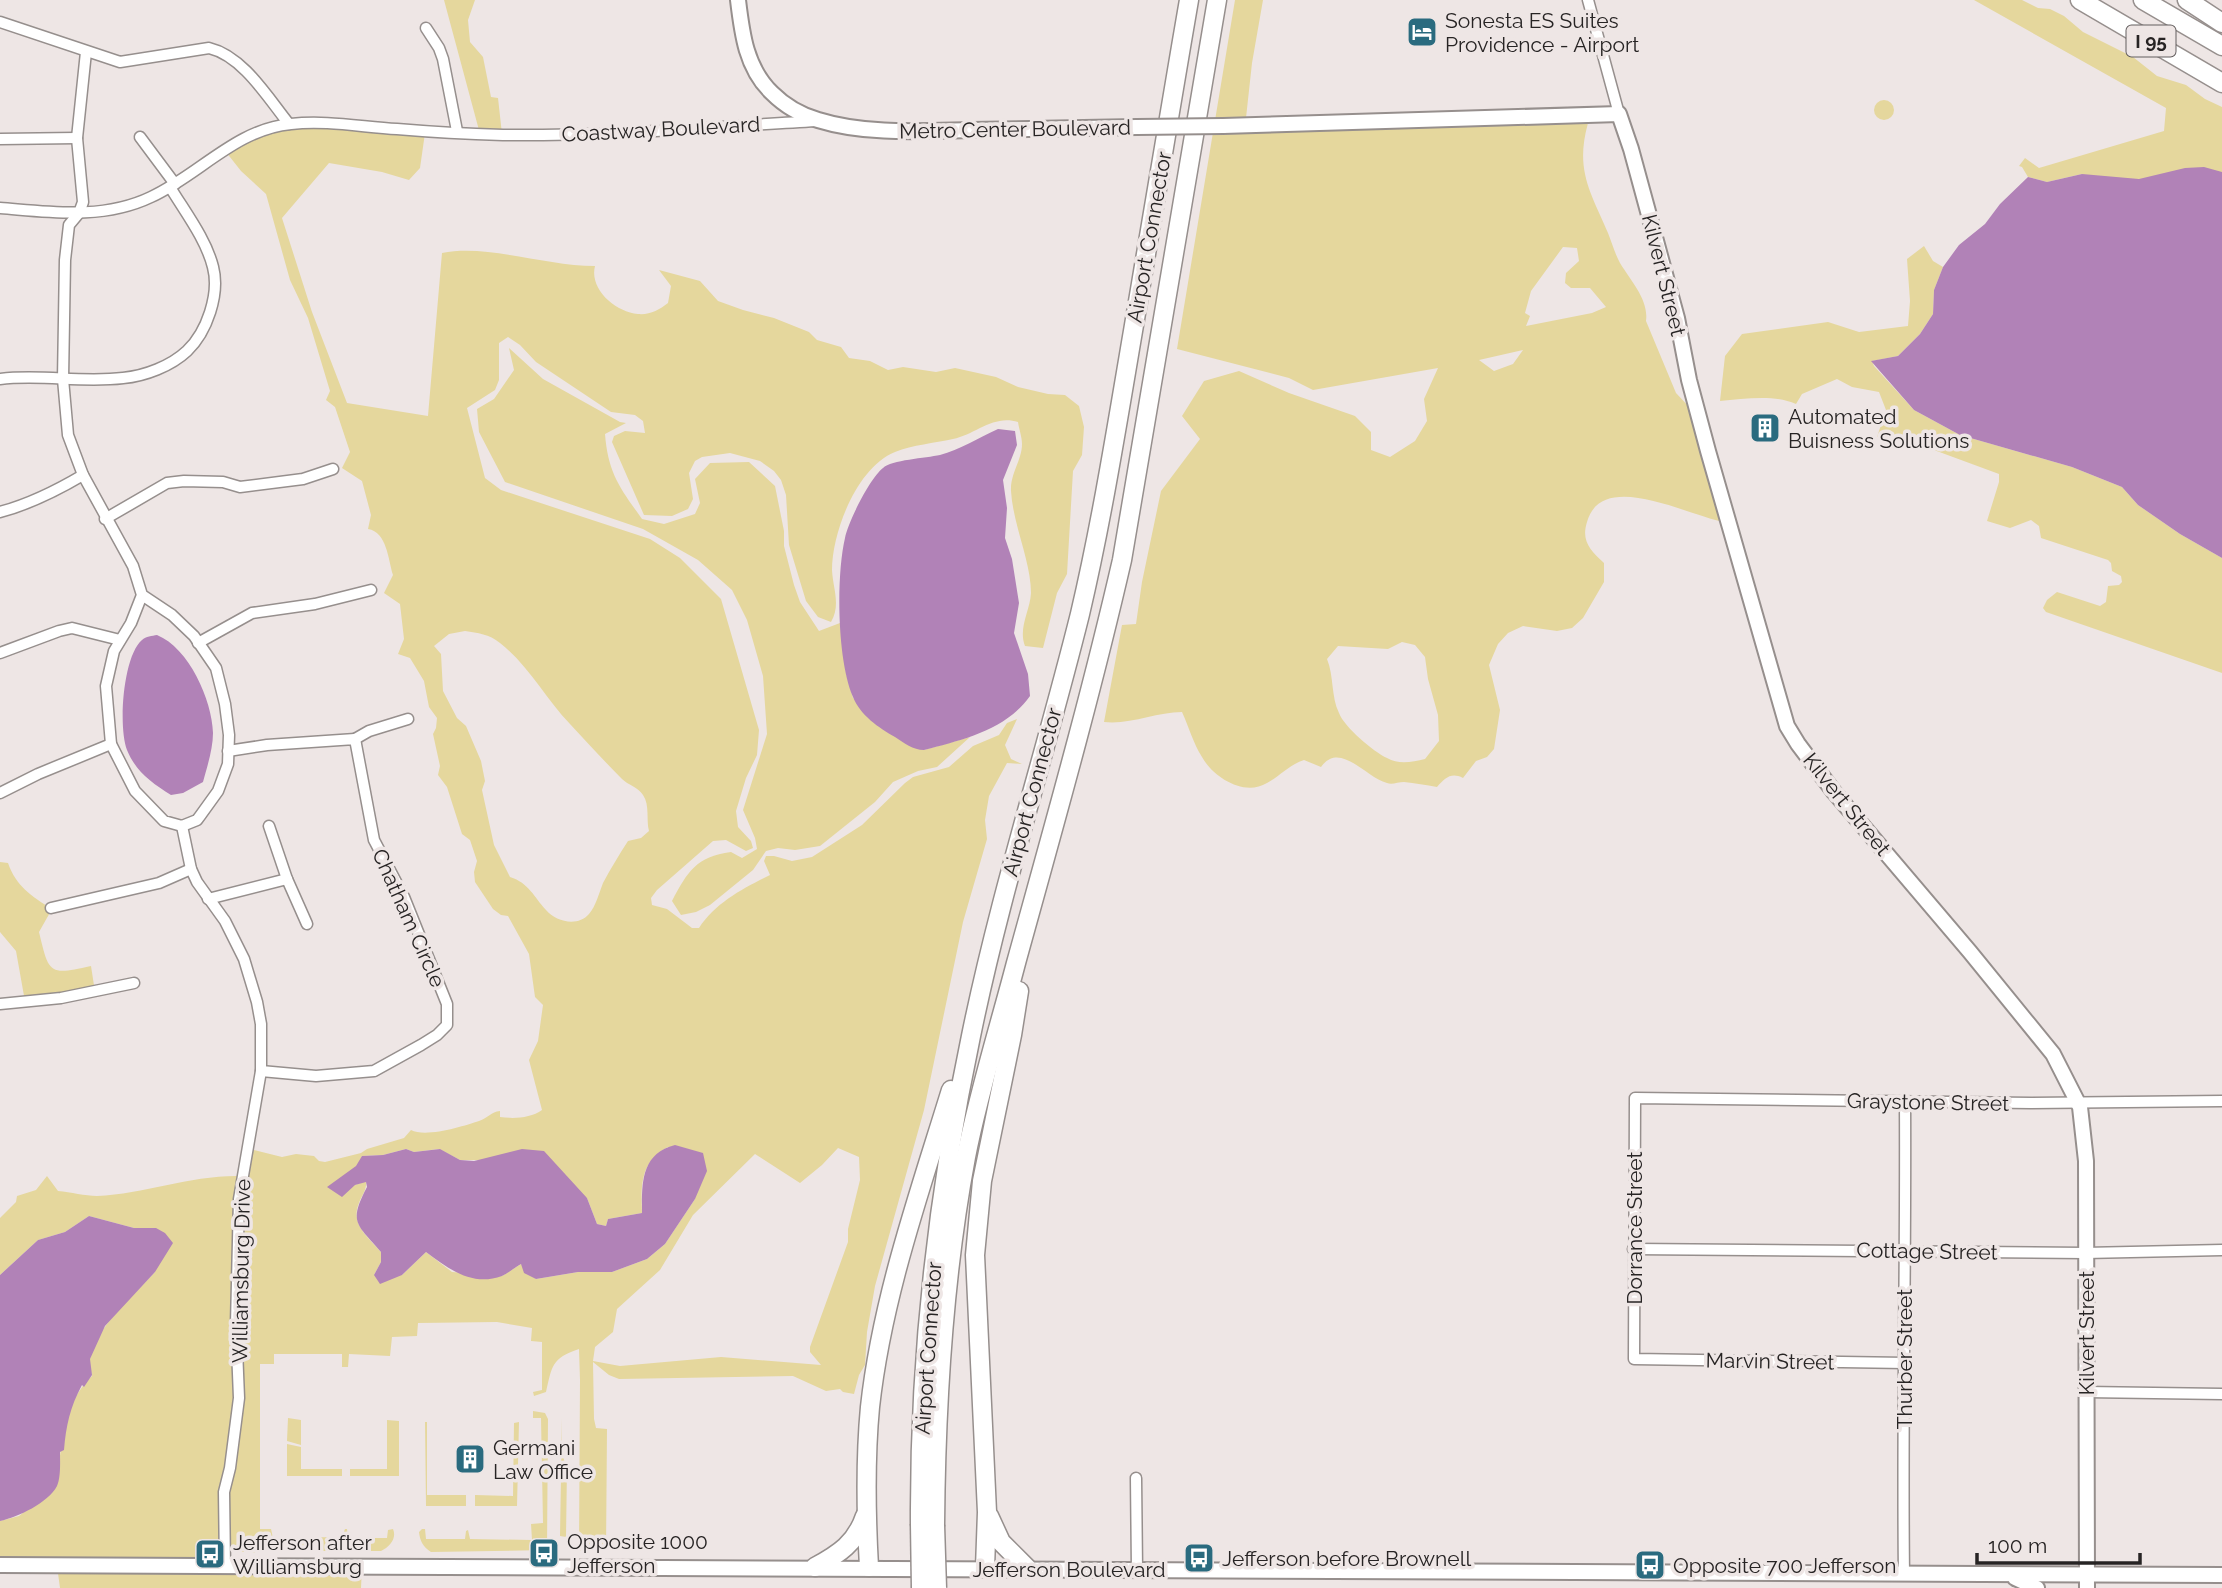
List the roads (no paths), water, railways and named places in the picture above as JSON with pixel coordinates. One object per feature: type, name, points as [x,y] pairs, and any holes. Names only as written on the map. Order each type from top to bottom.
[{"type":"highway","name":"Airport Connector","points":[[937,1588],[928,1524],[921,1413],[930,1295],[950,1148],[980,993],[1088,577],[1119,415],[1189,0]]},
{"type":"highway","name":"I 95","points":[[2080,0],[2222,83]]},
{"type":"highway","name":"I 95","points":[[2143,0],[2222,46]]},
{"type":"highway","points":[[2187,0],[2222,23]]},
{"type":"highway","name":"Airport Connector","points":[[921,1588],[948,1278],[960,1197],[984,1077],[1029,918],[1122,560],[1217,6]]},
{"type":"highway","points":[[985,1568],[987,1512],[976,1307],[976,1242],[982,1181],[1012,1035],[1029,918]]},
{"type":"highway","points":[[869,1567],[866,1513],[870,1416],[882,1334],[909,1226],[980,993]]},
{"type":"highway","points":[[987,1512],[1001,1542],[1027,1569]]},
{"type":"highway","points":[[815,1567],[848,1546],[860,1530],[866,1513]]},
{"type":"street","name":"Metro Center Boulevard","points":[[738,0],[745,46],[762,81],[784,103],[820,121],[839,125],[900,131],[1223,126],[1619,114]]},
{"type":"street","name":"Kilvert Street","points":[[1588,0],[1676,318],[1689,380],[1790,730],[1834,792],[1970,952],[2053,1055],[2078,1102],[2086,1161],[2088,1582]]},
{"type":"street","points":[[0,22],[120,62],[209,48],[224,52],[248,75],[289,124]]},
{"type":"street","points":[[426,28],[443,59],[457,131]]},
{"type":"street","points":[[86,52],[77,138],[83,202],[79,213],[69,225],[65,260],[64,379],[68,435],[83,475],[133,566],[142,595],[131,623],[114,652],[106,687],[111,744],[135,792],[163,821],[182,826],[197,820],[218,791],[228,764],[229,735],[225,704],[216,668],[198,643],[172,615],[142,595]]},
{"type":"street","name":"Coastway Boulevard","points":[[0,208],[55,214],[126,208],[173,186],[223,150],[260,130],[289,124],[323,123],[501,135],[820,121]]},
{"type":"street","points":[[0,379],[127,378],[156,370],[187,351],[207,323],[216,295],[213,267],[173,186],[140,137]]},
{"type":"street","points":[[0,139],[77,138]]},
{"type":"street","points":[[105,519],[167,483],[223,482],[240,487],[303,479],[333,469]]},
{"type":"street","points":[[0,512],[44,497],[83,475]]},
{"type":"street","points":[[198,643],[252,613],[325,602],[371,590]]},
{"type":"street","points":[[0,653],[72,628],[120,640]]},
{"type":"street","points":[[228,751],[267,745],[355,739],[369,731],[408,719]]},
{"type":"street","name":"Chatham Circle","points":[[261,1071],[316,1076],[374,1072],[437,1035],[447,1025],[447,1004],[404,897],[374,840],[355,739]]},
{"type":"street","points":[[0,793],[111,744]]},
{"type":"street","name":"Williamsburg Drive","points":[[182,826],[191,869],[208,899],[225,921],[244,959],[261,1024],[261,1071],[239,1199],[236,1324],[239,1398],[230,1468],[224,1492],[225,1566]]},
{"type":"street","points":[[269,826],[286,879],[307,924]]},
{"type":"street","points":[[51,908],[159,883],[191,869]]},
{"type":"street","points":[[208,899],[286,879]]},
{"type":"street","points":[[0,1004],[61,999],[134,983]]},
{"type":"street","name":"Graystone Street","points":[[1635,1098],[1905,1102],[2222,1101]]},
{"type":"street","name":"Dorrance Street","points":[[1634,1359],[1635,1098]]},
{"type":"street","name":"Thurber Street","points":[[1905,1102],[1905,1574]]},
{"type":"street","name":"Cottage Street","points":[[1633,1249],[2085,1253],[2222,1250]]},
{"type":"street","name":"Marvin Street","points":[[1634,1359],[1906,1363]]},
{"type":"street","points":[[2086,1392],[2222,1395]]},
{"type":"street","points":[[1136,1478],[1138,1569]]},
{"type":"street","name":"Jefferson Boulevard","points":[[0,1565],[869,1567],[1905,1574],[2007,1576],[2088,1582],[2222,1575]]},
{"type":"street","points":[[2007,1576],[2036,1588]]},
{"type":"place","name":"Sonesta ES Suites Providence - Airport","points":[[1422,32]]},
{"type":"place","name":"Automated Buisness Solutions","points":[[1765,428]]},
{"type":"place","name":"Germani Law Office","points":[[470,1459]]},
{"type":"place","name":"Opposite 1000 Jefferson","points":[[544,1553]]},
{"type":"place","name":"Jefferson after Williamsburg","points":[[210,1554]]},
{"type":"place","name":"Jefferson before Brownell","points":[[1199,1558]]},
{"type":"place","name":"Opposite 700 Jefferson","points":[[1650,1565]]}]
